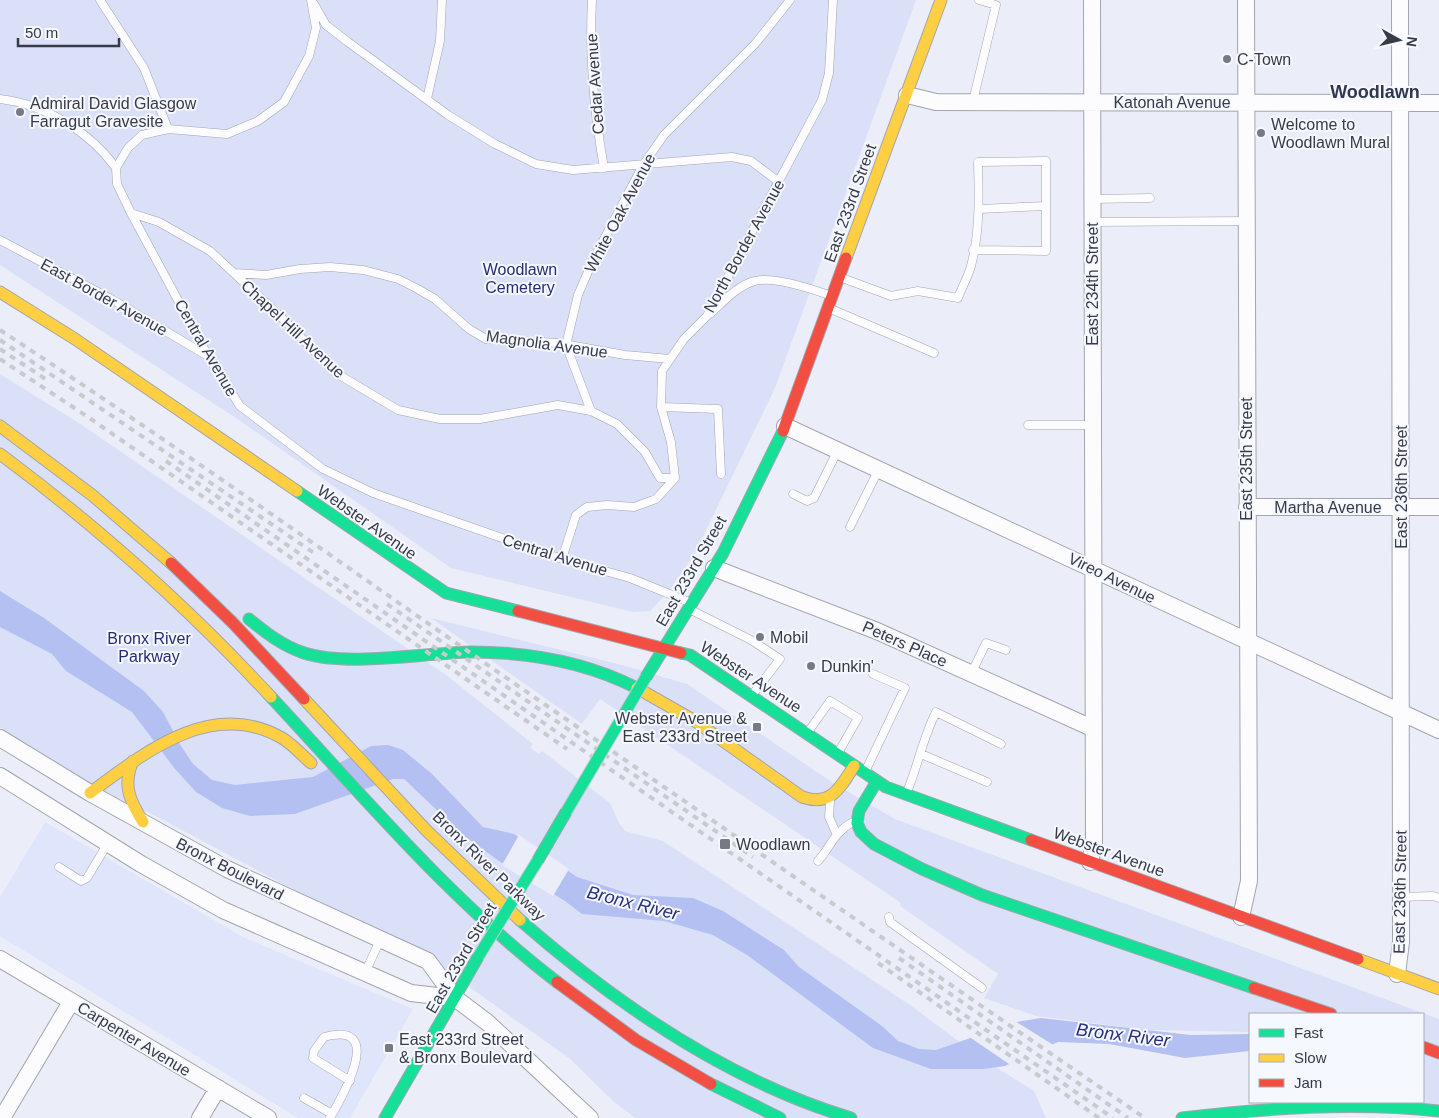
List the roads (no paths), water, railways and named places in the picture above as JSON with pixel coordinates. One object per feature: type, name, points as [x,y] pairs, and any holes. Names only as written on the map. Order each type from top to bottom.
[{"type":"main road","name":"East 233rd Street","points":[[385,1118],[646,677],[714,568],[785,426],[941,0]]},
{"type":"main road","name":"Webster Avenue","points":[[0,292],[75,339],[446,594],[664,648],[701,661],[864,773],[906,794],[1439,989]]},
{"type":"main road","name":"Bronx River Parkway","points":[[0,426],[84,488],[198,588],[459,864],[508,910],[603,987],[686,1042],[750,1078],[796,1099],[851,1118]]},
{"type":"main road","points":[[0,454],[74,510],[150,575],[223,646],[370,806],[443,882]]},
{"type":"main road","points":[[84,488],[176,552]]},
{"type":"main road","points":[[240,610],[276,641],[310,656],[344,659],[502,653],[538,657],[594,670],[649,693],[687,714],[802,798],[817,803],[831,798],[854,766]]},
{"type":"main road","points":[[90,793],[133,760],[172,737],[202,726],[230,722],[259,727],[275,734],[290,743],[317,769]]},
{"type":"main road","points":[[133,760],[127,773],[126,789],[143,822]]},
{"type":"main road","points":[[877,781],[857,819],[862,832],[874,844],[922,869],[975,892],[1328,1013]]},
{"type":"main road","points":[[374,827],[443,882],[518,950],[595,1009],[677,1064],[742,1101],[767,1118]]},
{"type":"main road","points":[[1424,1047],[1439,1053]]},
{"type":"main road","points":[[742,1101],[780,1118]]},
{"type":"main road","points":[[1182,1118],[1266,1108],[1329,1104],[1378,1105],[1439,1111]]},
{"type":"street","name":"East 234th Street","points":[[1090,862],[1094,842],[1092,728],[1092,0]]},
{"type":"street","name":"East 235th Street","points":[[1241,917],[1249,881],[1246,507],[1246,0]]},
{"type":"street","name":"East 236th Street","points":[[1397,974],[1401,942],[1400,0]]},
{"type":"street","name":"Katonah Avenue","points":[[907,94],[925,101],[1439,103]]},
{"type":"street","name":"Vireo Avenue","points":[[785,426],[1439,730]]},
{"type":"street","name":"Martha Avenue","points":[[1246,507],[1439,507]]},
{"type":"street","name":"Peters Place","points":[[714,568],[858,623],[1092,728]]},
{"type":"street","name":"Bronx Boulevard","points":[[0,738],[90,793],[233,872],[428,961],[455,998],[488,1023],[590,1118]]},
{"type":"street","name":"Bronx Boulevard","points":[[0,776],[108,843],[223,910],[411,992],[455,998]]},
{"type":"street","name":"Carpenter Avenue","points":[[0,959],[268,1118]]},
{"type":"street","points":[[2,1118],[71,1002]]},
{"type":"street","points":[[200,1118],[218,1088]]},
{"type":"lane","points":[[100,0],[144,68],[168,129]]},
{"type":"lane","points":[[0,99],[19,102],[78,130],[103,151],[116,168],[128,148],[142,135],[168,129],[227,134],[258,121],[284,102],[309,56],[316,28],[311,0]]},
{"type":"lane","points":[[311,0],[326,25],[427,99],[495,144],[536,164],[573,170],[732,158],[751,161],[778,182]]},
{"type":"lane","points":[[427,99],[440,42],[442,0]]},
{"type":"lane","name":"Cedar Avenue","points":[[592,0],[590,38],[592,76],[596,124],[604,168]]},
{"type":"lane","name":"White Oak Avenue","points":[[566,345],[578,295],[643,165],[664,135],[755,44],[790,0]]},
{"type":"lane","name":"North Border Avenue","points":[[675,478],[671,442],[661,407],[662,371],[684,339],[707,316],[822,100],[829,73],[833,0]]},
{"type":"lane","points":[[974,101],[996,5],[978,0]]},
{"type":"lane","points":[[840,277],[891,296],[918,291],[958,298],[971,266],[974,250],[980,209],[978,162],[1046,161],[1046,251],[974,250]]},
{"type":"lane","name":"Central Avenue","points":[[116,168],[118,184],[131,213],[208,356],[240,406],[324,469],[373,493],[562,559],[630,578],[691,606],[780,659],[753,695]]},
{"type":"lane","points":[[1092,199],[1150,198]]},
{"type":"lane","points":[[980,209],[1046,206]]},
{"type":"lane","name":"Chapel Hill Avenue","points":[[131,213],[159,222],[210,251],[336,373],[398,410],[440,419],[480,419],[558,405],[592,411],[617,424],[645,452],[660,478],[675,478]]},
{"type":"lane","points":[[1092,222],[1246,221]]},
{"type":"lane","name":"East Border Avenue","points":[[0,240],[113,300],[208,356]]},
{"type":"lane","name":"Magnolia Avenue","points":[[234,273],[266,275],[300,268],[330,267],[363,270],[398,279],[416,288],[434,299],[469,329],[486,339],[566,345],[625,355],[670,359]]},
{"type":"lane","points":[[707,316],[736,291],[756,280],[811,288],[833,297]]},
{"type":"lane","points":[[829,309],[934,353]]},
{"type":"lane","points":[[566,345],[578,381],[592,411]]},
{"type":"lane","points":[[661,407],[718,409],[721,474]]},
{"type":"lane","points":[[1028,425],[1092,425]]},
{"type":"lane","points":[[793,494],[807,501],[814,498],[838,450]]},
{"type":"lane","points":[[850,527],[879,469]]},
{"type":"lane","points":[[562,559],[576,515],[586,507],[607,505],[634,507],[656,499],[675,478]]},
{"type":"lane","points":[[971,674],[986,643],[1006,650]]},
{"type":"lane","points":[[864,773],[905,688],[873,674]]},
{"type":"lane","points":[[807,734],[830,701],[858,718],[837,755]]},
{"type":"lane","points":[[906,794],[921,754],[924,735],[936,712],[1002,744]]},
{"type":"lane","points":[[921,754],[987,782]]},
{"type":"lane","points":[[831,798],[829,817],[836,833]]},
{"type":"lane","points":[[818,861],[830,848],[836,833],[857,819]]},
{"type":"lane","points":[[59,867],[81,881],[87,878],[108,843]]},
{"type":"lane","points":[[1400,898],[1432,896],[1439,898]]},
{"type":"lane","points":[[890,917],[890,922],[982,988]]},
{"type":"lane","points":[[365,973],[380,940]]},
{"type":"lane","points":[[304,1098],[331,1116],[350,1081],[358,1056],[356,1046],[350,1038],[342,1034],[324,1037],[314,1051],[313,1058],[350,1081]]},
{"type":"water","name":"Bronx River","points":[[0,591],[44,618],[144,691],[163,712],[193,764],[212,780],[235,785],[313,777],[371,746],[388,745],[403,750],[432,774],[483,827],[514,834],[577,877],[633,895],[693,898],[723,911],[784,950],[799,967],[882,1026],[898,1041],[919,1049],[936,1050],[1016,1022],[1041,1018],[1191,1035],[1249,1034],[1249,1051],[1185,1058],[1109,1044],[1058,1042],[1005,1066],[984,1069],[931,1069],[873,1048],[747,955],[713,935],[664,921],[582,914],[565,901],[499,861],[463,835],[404,779],[393,779],[295,814],[250,816],[222,808],[196,792],[175,769],[132,712],[66,671],[52,654],[0,627]]},
{"type":"railway","points":[[0,330],[187,456],[1145,1118]]},
{"type":"railway","points":[[0,340],[317,555]]},
{"type":"railway","points":[[0,349],[50,382]]},
{"type":"railway","points":[[0,359],[88,417],[567,749]]},
{"type":"railway","points":[[166,461],[1113,1118]]},
{"type":"railway","points":[[387,604],[753,857]]},
{"type":"railway","points":[[899,958],[1128,1118]]},
{"type":"railway","points":[[878,963],[1099,1118]]},
{"type":"place","name":"C-Town","points":[[1227,59]]},
{"type":"place","name":"Admiral David Glasgow Farragut Gravesite","points":[[20,112]]},
{"type":"place","name":"Welcome to Woodlawn Mural","points":[[1261,133]]},
{"type":"place","name":"Mobil","points":[[760,637]]},
{"type":"place","name":"Dunkin'","points":[[811,666]]},
{"type":"place","name":"Webster Avenue & East 233rd Street","points":[[757,727]]},
{"type":"place","name":"Woodlawn","points":[[725,844]]},
{"type":"place","name":"East 233rd Street & Bronx Boulevard","points":[[389,1048]]},
{"type":"district","name":"Woodlawn","points":[[1375,92]]},
{"type":"park label","name":"Woodlawn Cemetery","points":[[520,278]]}]
